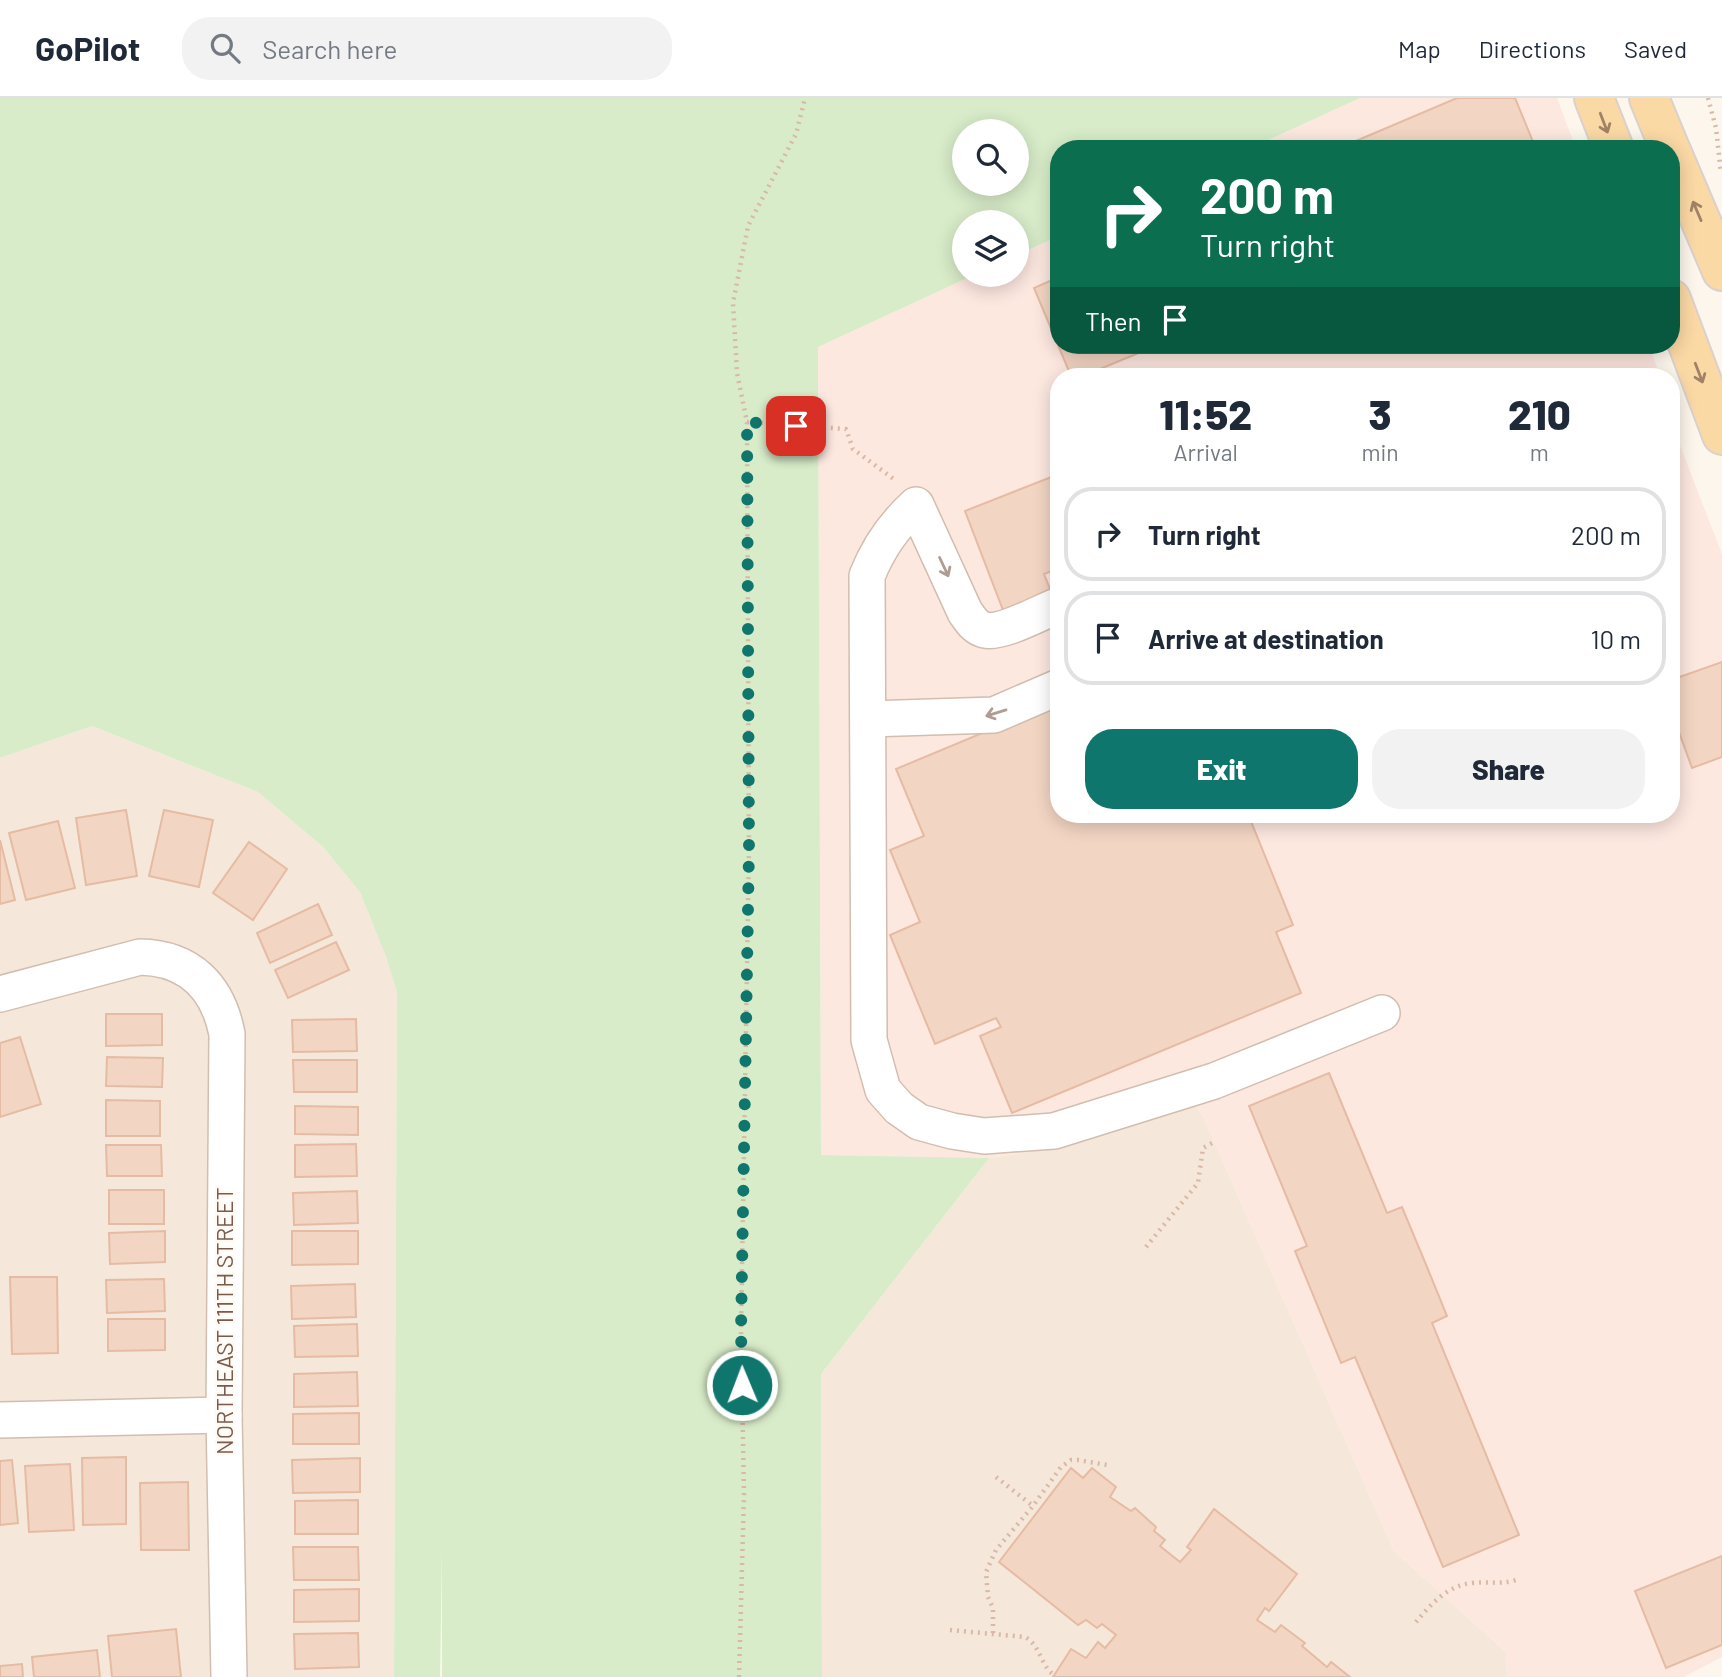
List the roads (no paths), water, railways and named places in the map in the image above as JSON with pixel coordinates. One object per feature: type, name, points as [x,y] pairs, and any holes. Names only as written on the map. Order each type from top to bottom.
[{"type":"main road","points":[[1594,98],[1610,140]]},
{"type":"main road","points":[[1648,98],[1667,140]]},
{"type":"main road","points":[[1680,171],[1722,271]]},
{"type":"main road","points":[[1680,323],[1722,435]]},
{"type":"street","points":[[1050,609],[997,631],[984,630],[974,624],[965,612],[910,496],[867,576],[869,1040],[883,1090],[899,1108],[919,1122],[952,1131],[984,1136],[1054,1131],[1214,1081],[1382,1013]]},
{"type":"street","points":[[868,719],[994,715],[1050,691]]},
{"type":"street","name":"NORTHEAST 111TH STREET","points":[[0,994],[141,957],[169,960],[183,965],[214,996],[223,1014],[227,1034],[224,1415],[229,1677]]},
{"type":"street","points":[[0,1420],[224,1415]]}]
